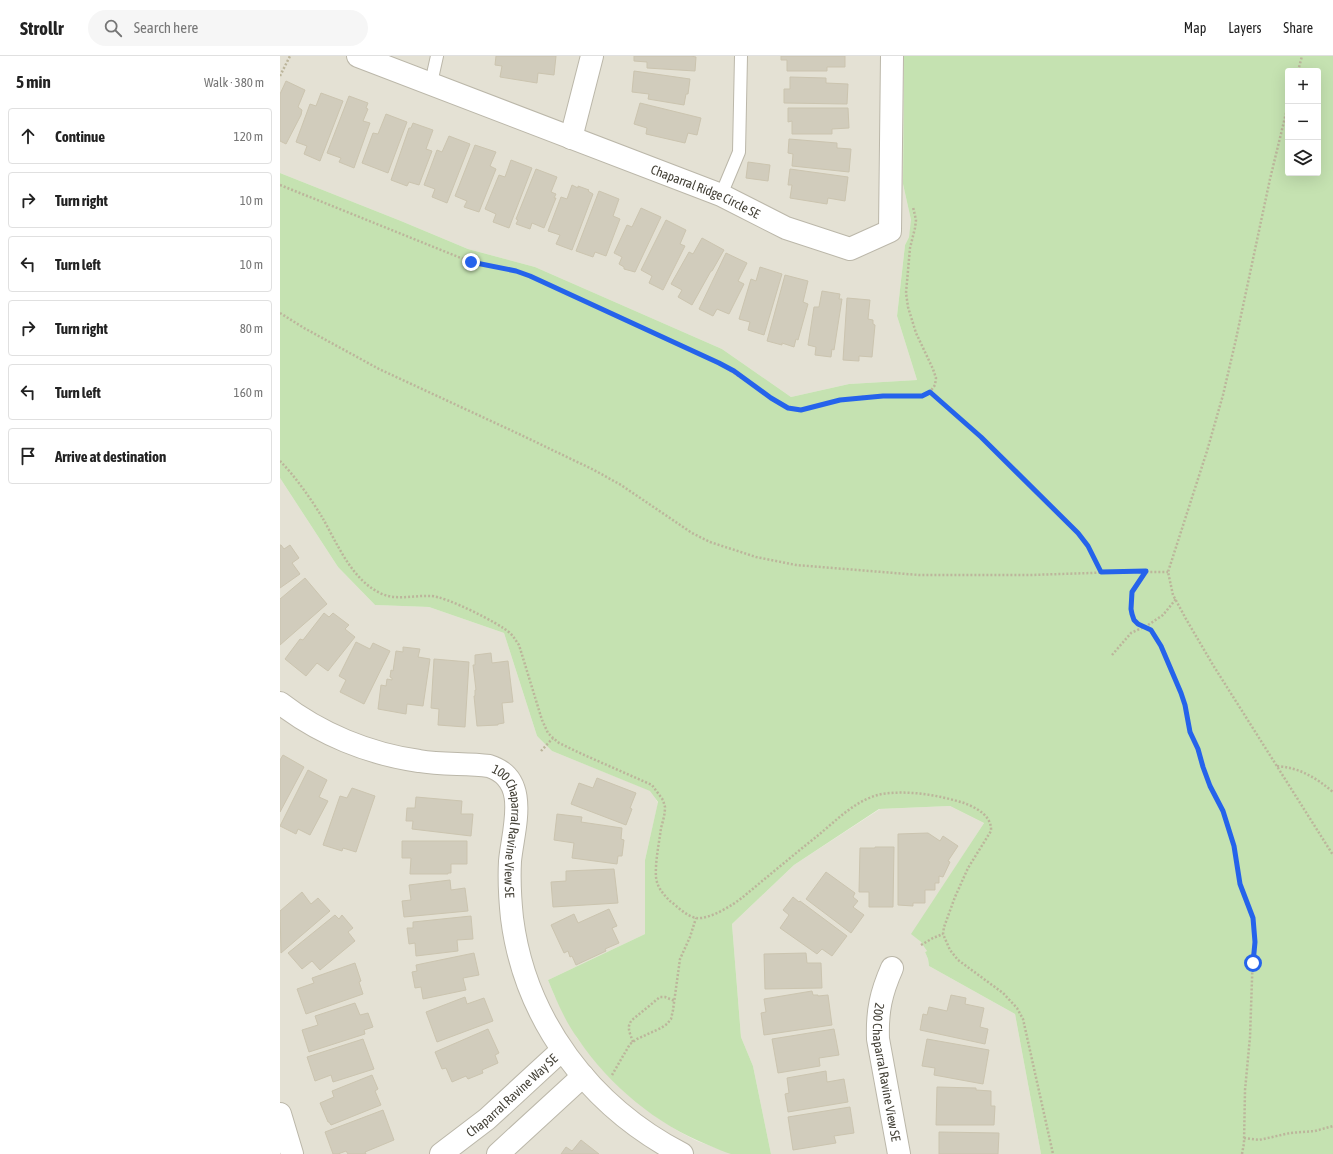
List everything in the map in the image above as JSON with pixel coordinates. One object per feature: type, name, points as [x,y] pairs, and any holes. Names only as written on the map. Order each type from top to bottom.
[{"type":"street","name":"Chaparral Ridge Circle SE","points":[[358,56],[721,195],[786,228],[850,249],[890,231],[892,56]]},
{"type":"street","points":[[571,138],[592,56]]},
{"type":"street","name":"100 Chaparral Ravine View SE","points":[[280,703],[298,716],[324,731],[371,750],[419,761],[489,766],[499,770],[509,778],[514,788],[517,805],[511,851],[510,878],[511,908],[515,936],[525,974],[534,998],[543,1017],[572,1064]]},
{"type":"street","name":"200 Chaparral Ravine View SE","points":[[892,968],[880,1001],[878,1039],[899,1154]]},
{"type":"street","points":[[498,1154],[572,1064],[607,1102],[634,1125],[652,1138],[682,1154]]},
{"type":"street","name":"Chaparral Ravine Way SE","points":[[441,1154],[492,1115],[572,1064]]},
{"type":"street","points":[[280,1114],[292,1154]]},
{"type":"lane","points":[[431,83],[437,56]]},
{"type":"lane","points":[[721,195],[739,152],[741,56]]},
{"type":"path","points":[[280,76],[290,56]]},
{"type":"path","points":[[1299,68],[1302,56]]},
{"type":"path","points":[[1285,117],[1226,381],[1207,451],[1168,572],[1176,599],[1213,666],[1333,856]]},
{"type":"path","points":[[280,185],[471,262],[516,271],[536,279],[719,363],[734,371],[771,398],[788,408],[801,410],[840,400],[883,396],[922,396],[930,392],[935,385],[936,378],[916,333],[908,307],[906,293],[910,248],[916,220],[912,202]]},
{"type":"path","points":[[280,313],[304,328],[379,369],[594,470],[621,485],[692,533],[710,542],[756,557],[796,565],[919,574],[1031,575],[1146,571],[1168,572]]},
{"type":"path","points":[[930,392],[981,437],[1078,533],[1091,552],[1101,572]]},
{"type":"path","points":[[280,461],[313,504],[352,567],[372,588],[381,594],[398,598],[439,597],[494,622],[510,633],[518,645],[542,720],[548,733],[559,743],[652,785],[663,800],[665,807],[657,854],[657,882],[659,889],[665,896],[688,915],[696,918],[718,912],[729,907],[836,820],[862,802],[882,794],[896,793],[937,796],[969,805],[984,814],[991,825],[991,832],[968,868],[955,897],[944,927],[943,934],[950,950],[958,960],[1003,993],[1017,1008],[1023,1019],[1053,1154]]},
{"type":"path","points":[[1146,571],[1132,592],[1131,609],[1134,620],[1151,630],[1156,637],[1176,680],[1185,705],[1190,732],[1198,749],[1210,786],[1223,811],[1227,823],[1234,846],[1240,884],[1253,918],[1255,942],[1253,951],[1250,1037],[1245,1090],[1244,1138],[1242,1154]]},
{"type":"path","points":[[1112,655],[1131,633],[1163,615],[1176,599]]},
{"type":"path","points":[[541,752],[553,738]]},
{"type":"path","points":[[1276,766],[1298,770],[1322,783],[1333,792]]},
{"type":"path","points":[[608,1080],[630,1044],[668,1024],[671,1019],[675,1001],[680,959],[690,937],[696,918]]},
{"type":"path","points":[[921,945],[943,934]]},
{"type":"path","points":[[633,1042],[628,1028],[628,1024],[632,1020],[660,998],[665,997],[675,1001]]},
{"type":"path","points":[[1244,1138],[1258,1140],[1290,1133],[1314,1131],[1333,1126]]},
{"type":"shaded area","points":[[280,56],[904,56],[903,184],[911,220],[911,228],[905,245],[897,316],[917,380],[849,384],[791,397],[722,349],[535,267],[468,249],[280,173]]},
{"type":"shaded area","points":[[280,478],[338,567],[375,605],[429,607],[504,633],[537,736],[552,751],[651,791],[658,803],[645,860],[645,934],[548,980],[555,997],[577,1038],[601,1068],[621,1089],[652,1114],[678,1131],[697,1141],[733,1154],[280,1154]]},
{"type":"shaded area","points":[[950,806],[984,823],[912,934],[925,946],[929,966],[1015,1014],[1041,1154],[771,1154],[753,1066],[741,1037],[732,924],[794,865],[880,809]]},
{"type":"green space","points":[[904,56],[1333,56],[1333,1154],[1041,1154],[1015,1014],[929,966],[925,952],[927,951],[921,942],[911,934],[984,823],[950,806],[879,809],[794,865],[732,924],[741,1037],[753,1066],[771,1154],[731,1154],[689,1136],[652,1115],[619,1088],[591,1056],[569,1025],[548,980],[645,934],[645,860],[658,802],[650,791],[552,751],[537,736],[504,633],[429,607],[375,605],[338,567],[280,478],[280,173],[468,249],[535,267],[722,349],[791,397],[849,384],[917,380],[897,316],[905,245],[909,237],[911,220],[903,184]]},
{"type":"building","points":[[496,56],[556,56],[554,75],[538,73],[537,83],[500,77],[502,66],[495,65]]},
{"type":"building","points":[[634,56],[696,57],[695,71],[647,68],[647,62],[634,61]]},
{"type":"building","points":[[781,56],[845,56],[845,67],[827,67],[827,71],[787,71],[787,60],[781,60]]},
{"type":"building","points":[[634,71],[690,79],[688,94],[686,94],[684,105],[648,99],[649,94],[632,92]]},
{"type":"building","points":[[790,77],[826,78],[826,83],[848,84],[847,104],[784,103],[784,89],[790,89]]},
{"type":"building","points":[[286,81],[305,90],[298,107],[302,110],[301,115],[286,144],[280,141],[280,94]]},
{"type":"building","points":[[321,93],[343,101],[320,161],[304,154],[307,146],[296,142],[310,104],[316,106]]},
{"type":"building","points":[[349,96],[368,103],[366,108],[368,109],[363,121],[370,123],[354,168],[339,162],[341,158],[327,153]]},
{"type":"building","points":[[640,103],[701,118],[697,135],[688,133],[685,143],[646,134],[647,128],[634,124]]},
{"type":"building","points":[[788,108],[848,108],[849,128],[832,129],[832,134],[792,134],[792,121],[788,122]]},
{"type":"building","points":[[386,114],[407,122],[388,173],[362,163],[373,133],[378,134]]},
{"type":"building","points":[[413,123],[433,130],[426,149],[432,151],[419,185],[409,182],[407,186],[391,180],[409,128],[411,128]]},
{"type":"building","points":[[449,136],[470,144],[447,203],[432,197],[435,189],[424,185],[437,150],[442,152]]},
{"type":"building","points":[[789,139],[837,143],[837,148],[851,149],[849,172],[792,166],[793,154],[788,153]]},
{"type":"building","points":[[475,145],[496,152],[490,166],[496,169],[479,212],[464,207],[467,201],[455,196]]},
{"type":"building","points":[[511,160],[532,168],[509,228],[493,222],[496,214],[485,209],[499,175],[505,177]]},
{"type":"building","points":[[748,162],[770,165],[768,181],[746,178]]},
{"type":"building","points":[[536,169],[557,177],[551,192],[556,194],[554,198],[556,198],[544,228],[532,223],[530,229],[516,224],[518,220],[516,219]]},
{"type":"building","points":[[790,169],[848,177],[845,201],[828,198],[827,204],[790,198],[792,185],[788,185]]},
{"type":"building","points":[[572,185],[589,190],[588,191],[593,194],[572,250],[556,244],[560,235],[548,231],[561,197],[567,199]]},
{"type":"building","points":[[599,191],[619,199],[613,216],[620,219],[606,256],[595,252],[593,257],[576,251]]},
{"type":"building","points":[[641,208],[661,217],[635,272],[624,269],[624,267],[619,264],[622,257],[614,253],[627,225],[632,227]]},
{"type":"building","points":[[666,220],[686,230],[680,244],[685,246],[663,290],[649,283],[652,276],[641,270]]},
{"type":"building","points":[[702,238],[724,250],[692,305],[678,297],[682,290],[671,284],[689,252],[693,254]]},
{"type":"building","points":[[726,253],[747,263],[738,281],[744,284],[729,314],[717,309],[713,316],[699,309]]},
{"type":"building","points":[[760,267],[782,274],[764,335],[748,330],[750,322],[739,319],[751,279],[756,281]]},
{"type":"building","points":[[785,275],[808,281],[803,302],[808,304],[798,340],[796,339],[794,347],[782,343],[782,345],[767,341]]},
{"type":"building","points":[[822,291],[840,294],[839,299],[842,299],[834,350],[832,349],[831,357],[815,355],[816,347],[808,345],[814,307],[819,307]]},
{"type":"building","points":[[847,298],[870,300],[868,319],[873,320],[873,324],[875,325],[872,357],[859,356],[859,361],[843,360]]},
{"type":"building","points":[[280,545],[284,549],[290,545],[299,558],[292,563],[300,574],[280,588]]},
{"type":"building","points":[[305,578],[327,604],[280,645],[280,599]]},
{"type":"building","points":[[324,613],[329,617],[333,613],[349,625],[345,629],[355,637],[328,671],[317,663],[306,676],[285,659],[300,639],[303,640]]},
{"type":"building","points":[[356,642],[370,649],[373,643],[390,651],[364,704],[340,692],[346,680],[339,676]]},
{"type":"building","points":[[403,647],[420,649],[418,657],[430,659],[423,706],[407,704],[406,714],[378,709],[381,685],[386,686],[387,679],[392,680],[390,677],[391,670],[393,671],[396,651],[403,652]]},
{"type":"building","points":[[491,653],[492,663],[508,661],[513,702],[502,703],[504,723],[498,725],[477,726],[474,696],[476,690],[473,665],[475,665],[475,655]]},
{"type":"building","points":[[434,659],[469,662],[465,727],[438,725],[439,709],[431,708]]},
{"type":"building","points":[[283,755],[304,767],[280,812],[280,760]]},
{"type":"building","points":[[308,770],[327,780],[319,797],[328,801],[310,835],[298,829],[296,834],[280,826]]},
{"type":"building","points":[[597,778],[636,793],[630,808],[632,809],[626,825],[571,804],[579,783],[593,788]]},
{"type":"building","points":[[352,788],[375,796],[356,852],[343,848],[342,851],[323,845],[340,796],[347,798]]},
{"type":"building","points":[[416,797],[462,801],[461,814],[473,814],[471,836],[412,829],[413,821],[406,821],[407,808],[415,808]]},
{"type":"building","points":[[557,814],[582,817],[581,822],[622,828],[621,839],[624,840],[622,856],[618,856],[617,864],[572,858],[574,843],[554,840]]},
{"type":"building","points":[[928,833],[940,841],[943,836],[958,846],[948,861],[950,862],[943,877],[939,876],[939,883],[935,883],[935,890],[925,890],[925,903],[913,903],[913,906],[898,905],[898,834]]},
{"type":"building","points":[[402,841],[467,841],[467,864],[451,864],[451,873],[448,874],[410,874],[411,858],[402,858]]},
{"type":"building","points":[[894,847],[893,907],[869,907],[869,892],[859,892],[860,848]]},
{"type":"building","points":[[614,869],[618,903],[553,907],[551,882],[566,881],[566,871]]},
{"type":"building","points":[[826,872],[855,893],[853,897],[858,901],[853,907],[864,915],[851,933],[806,899]]},
{"type":"building","points":[[450,880],[451,890],[465,888],[468,911],[404,917],[402,901],[411,900],[409,885]]},
{"type":"building","points":[[302,892],[311,904],[318,898],[330,911],[281,953],[280,911]]},
{"type":"building","points":[[793,897],[847,936],[832,956],[822,949],[817,954],[780,928],[789,915],[783,910]]},
{"type":"building","points":[[609,909],[617,926],[612,928],[619,943],[605,949],[606,951],[576,965],[572,956],[570,957],[568,951],[564,953],[551,925],[574,914],[578,923]]},
{"type":"building","points":[[335,915],[339,919],[342,915],[353,928],[348,932],[355,941],[320,970],[312,961],[302,969],[288,953]]},
{"type":"building","points":[[471,916],[473,939],[457,940],[458,951],[416,956],[415,943],[409,944],[407,928],[413,928],[413,922]]},
{"type":"building","points":[[474,953],[479,975],[463,978],[466,990],[423,999],[421,987],[415,988],[412,972],[417,971],[416,965]]},
{"type":"building","points":[[806,953],[807,963],[821,963],[822,988],[765,989],[764,954]]},
{"type":"building","points":[[355,963],[361,981],[359,982],[363,994],[306,1014],[297,989],[314,983],[312,978]]},
{"type":"building","points":[[812,991],[813,995],[828,995],[832,1025],[764,1035],[761,1013],[766,1012],[764,999]]},
{"type":"building","points":[[951,995],[966,998],[965,1004],[984,1008],[980,1027],[988,1029],[985,1044],[920,1030],[923,1014],[927,1015],[929,1007],[947,1011]]},
{"type":"building","points":[[465,997],[467,1004],[484,998],[493,1021],[437,1042],[426,1012]]},
{"type":"building","points":[[355,1003],[360,1015],[368,1013],[373,1027],[364,1030],[365,1034],[309,1052],[302,1030],[318,1025],[315,1016]]},
{"type":"building","points":[[488,1029],[499,1053],[495,1055],[498,1063],[482,1070],[483,1073],[468,1079],[466,1076],[452,1082],[446,1068],[442,1069],[435,1052]]},
{"type":"building","points":[[834,1029],[839,1055],[819,1058],[820,1066],[778,1073],[772,1039]]},
{"type":"building","points":[[363,1039],[374,1069],[333,1082],[331,1075],[315,1081],[307,1057]]},
{"type":"building","points":[[927,1039],[989,1050],[983,1084],[934,1075],[935,1068],[922,1066]]},
{"type":"building","points":[[826,1071],[827,1082],[844,1079],[848,1102],[788,1112],[785,1094],[789,1093],[787,1078]]},
{"type":"building","points":[[372,1075],[378,1089],[375,1091],[381,1105],[331,1125],[328,1122],[320,1103],[334,1097],[332,1091]]},
{"type":"building","points":[[937,1087],[976,1088],[976,1090],[991,1091],[991,1106],[995,1106],[994,1125],[936,1125]]},
{"type":"building","points":[[850,1107],[854,1133],[834,1136],[836,1143],[793,1150],[788,1117]]},
{"type":"building","points":[[383,1110],[394,1140],[365,1152],[366,1154],[348,1154],[346,1151],[333,1154],[325,1132]]},
{"type":"building","points":[[939,1132],[999,1133],[998,1154],[939,1154]]},
{"type":"building","points":[[581,1140],[599,1154],[561,1154],[566,1147],[572,1151]]},
{"type":"route","points":[[471,262],[516,271],[530,276],[700,353],[734,371],[771,398],[788,408],[801,410],[840,400],[860,397],[922,396],[930,392],[981,437],[1078,533],[1088,546],[1101,572],[1146,571],[1132,592],[1132,614],[1134,620],[1138,624],[1151,630],[1161,646],[1181,693],[1190,732],[1198,749],[1210,786],[1223,811],[1234,846],[1240,884],[1253,918],[1255,942],[1253,963]]}]
